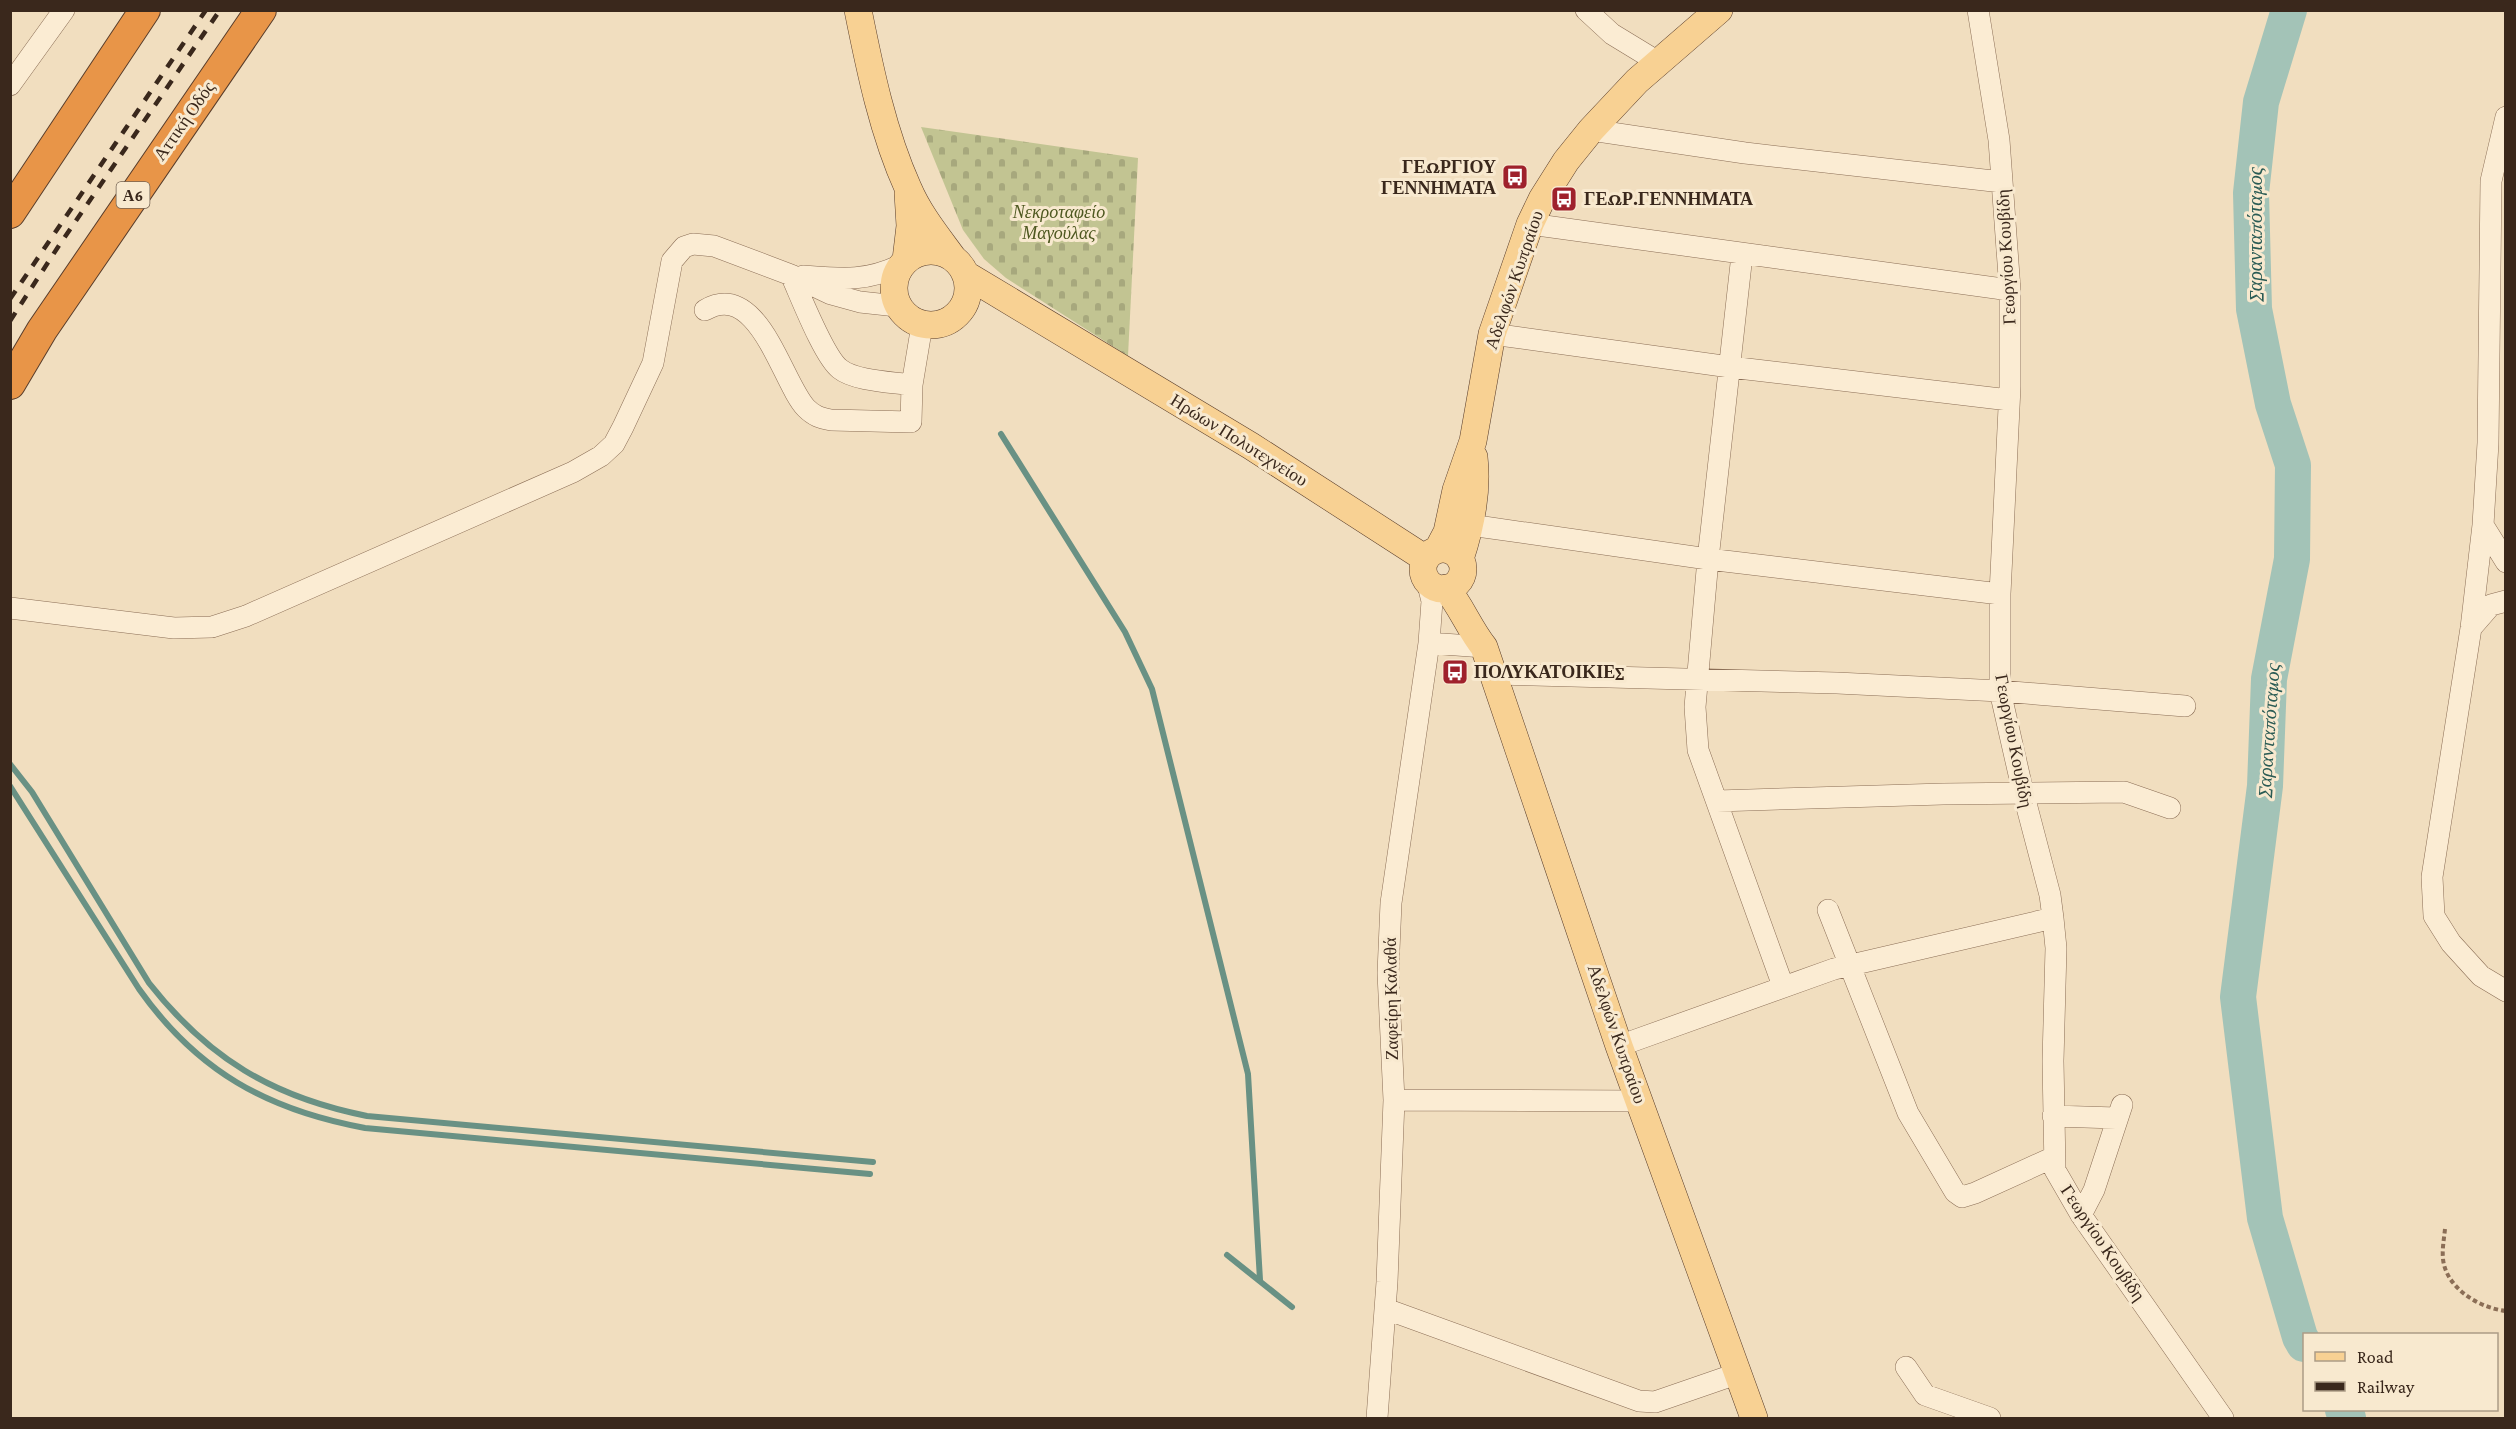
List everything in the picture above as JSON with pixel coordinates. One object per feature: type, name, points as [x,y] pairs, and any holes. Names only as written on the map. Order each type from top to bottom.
[{"type":"highway","points":[[10,213],[145,10]]},
{"type":"highway","name":"Αττική Οδός","points":[[10,384],[42,330],[261,10]]},
{"type":"main road","name":"Ηρώων Πολυτεχνείου","points":[[858,10],[887,129],[908,189],[926,221],[959,266],[1050,326],[1251,446],[1443,568]]},
{"type":"main road","name":"Αδελφών Κυπραίου","points":[[1719,10],[1658,62],[1592,130],[1566,161],[1542,199],[1530,224],[1492,334],[1473,441],[1456,490],[1443,568],[1473,633],[1484,647],[1494,674],[1619,1046],[1754,1419]]},
{"type":"main road","name":"Ηρώων Πολυτεχνείου","points":[[904,263],[910,226],[908,189]]},
{"type":"main road","points":[[924,252],[944,254],[959,266],[968,294],[960,312],[943,324],[922,325],[908,318],[897,306],[894,285],[904,263],[924,252]]},
{"type":"main road","name":"Ηρώων Πολυτεχνείου","points":[[960,312],[981,305],[1007,306],[1050,326]]},
{"type":"main road","name":"Αδελφών Κυπραίου","points":[[1443,568],[1470,525],[1476,476],[1473,441]]},
{"type":"street","points":[[10,85],[64,10]]},
{"type":"street","points":[[1586,10],[1612,34],[1658,62]]},
{"type":"street","name":"Γεωργίου Κουβίδη","points":[[1978,10],[1999,140],[2010,290],[2009,399],[2000,594],[2000,691],[2050,895],[2056,948],[2053,1116],[2055,1170],[2081,1215],[2223,1419]]},
{"type":"street","points":[[2505,117],[2491,181],[2488,443],[2482,525],[2471,628],[2432,877],[2434,916],[2451,944],[2481,976],[2505,991]]},
{"type":"street","points":[[1592,130],[1744,153],[2002,182]]},
{"type":"street","points":[[1530,224],[1742,255],[2010,290]]},
{"type":"street","points":[[10,608],[174,628],[212,627],[246,616],[573,472],[601,456],[614,444],[648,375],[656,351],[672,261],[684,247],[702,244],[714,246],[791,275],[831,294],[860,302],[897,306]]},
{"type":"street","points":[[1742,255],[1708,559],[1695,707],[1698,750],[1783,986]]},
{"type":"street","points":[[791,275],[835,278],[877,276],[904,263]]},
{"type":"street","points":[[791,275],[824,348],[841,370],[855,376],[912,385]]},
{"type":"street","points":[[705,310],[719,305],[731,305],[757,322],[783,364],[800,401],[818,417],[831,420],[911,422],[912,385],[922,325]]},
{"type":"street","points":[[1492,334],[1730,367],[2009,399]]},
{"type":"street","points":[[1470,525],[1708,559],[2000,594]]},
{"type":"street","points":[[2482,525],[2505,562]]},
{"type":"street","name":"Ζαφείρη Καλαθά","points":[[1377,1419],[1386,1310],[1394,1100],[1388,973],[1391,903],[1429,643],[1432,601],[1443,568]]},
{"type":"street","points":[[2471,628],[2491,605],[2505,601]]},
{"type":"street","points":[[1429,643],[1484,647]]},
{"type":"street","points":[[1494,674],[2000,691],[2185,706]]},
{"type":"street","points":[[1717,801],[2023,792],[2124,792],[2170,808]]},
{"type":"street","points":[[1828,910],[1908,1113],[1955,1192],[1962,1197],[1975,1193],[2054,1157]]},
{"type":"street","points":[[1619,1046],[1783,986],[1851,965],[2052,918]]},
{"type":"street","points":[[1394,1100],[1640,1101]]},
{"type":"street","points":[[2053,1116],[2119,1112],[2094,1190],[2081,1215]]},
{"type":"street","points":[[1386,1310],[1639,1401],[1655,1402],[1739,1373]]},
{"type":"street","points":[[1906,1367],[1925,1395],[1990,1419]]},
{"type":"path","points":[[2445,1229],[2443,1260],[2452,1281],[2477,1304],[2505,1311]]},
{"type":"green space","name":"Νεκροταφείο Μαγούλας","points":[[921,127],[1138,158],[1128,356],[1006,278],[984,259],[963,230]]},
{"type":"waterway","name":"Σαρανταπόταμος","points":[[2289,10],[2261,102],[2251,193],[2254,309],[2273,404],[2293,465],[2292,559],[2269,679],[2265,786],[2238,997],[2265,1218],[2303,1342]]},
{"type":"waterway","points":[[1001,434],[1125,632],[1152,689],[1248,1074],[1260,1280]]},
{"type":"waterway","points":[[10,764],[32,792],[149,983],[171,1009],[219,1053],[272,1085],[301,1098],[367,1116],[873,1162]]},
{"type":"waterway","points":[[10,786],[139,989],[161,1018],[185,1043],[210,1064],[266,1098],[296,1110],[365,1128],[870,1174]]},
{"type":"waterway","points":[[1227,1255],[1292,1307]]},
{"type":"waterway","name":"Σαρανταπόταμος","points":[[2344,1411],[2348,1418]]},
{"type":"railway","points":[[10,299],[206,10]]},
{"type":"railway","points":[[10,321],[220,10]]},
{"type":"place","name":"ΓΕΩΡΓΙΟΥ ΓΕΝΝΗΜΑΤΑ","points":[[1515,177]]},
{"type":"place","name":"ΓΕΩΡ.ΓΕΝΝΗΜΑΤΑ","points":[[1564,199]]},
{"type":"place","name":"ΠΟΛΥΚΑΤΟΙΚΙΕΣ","points":[[1455,672]]}]
